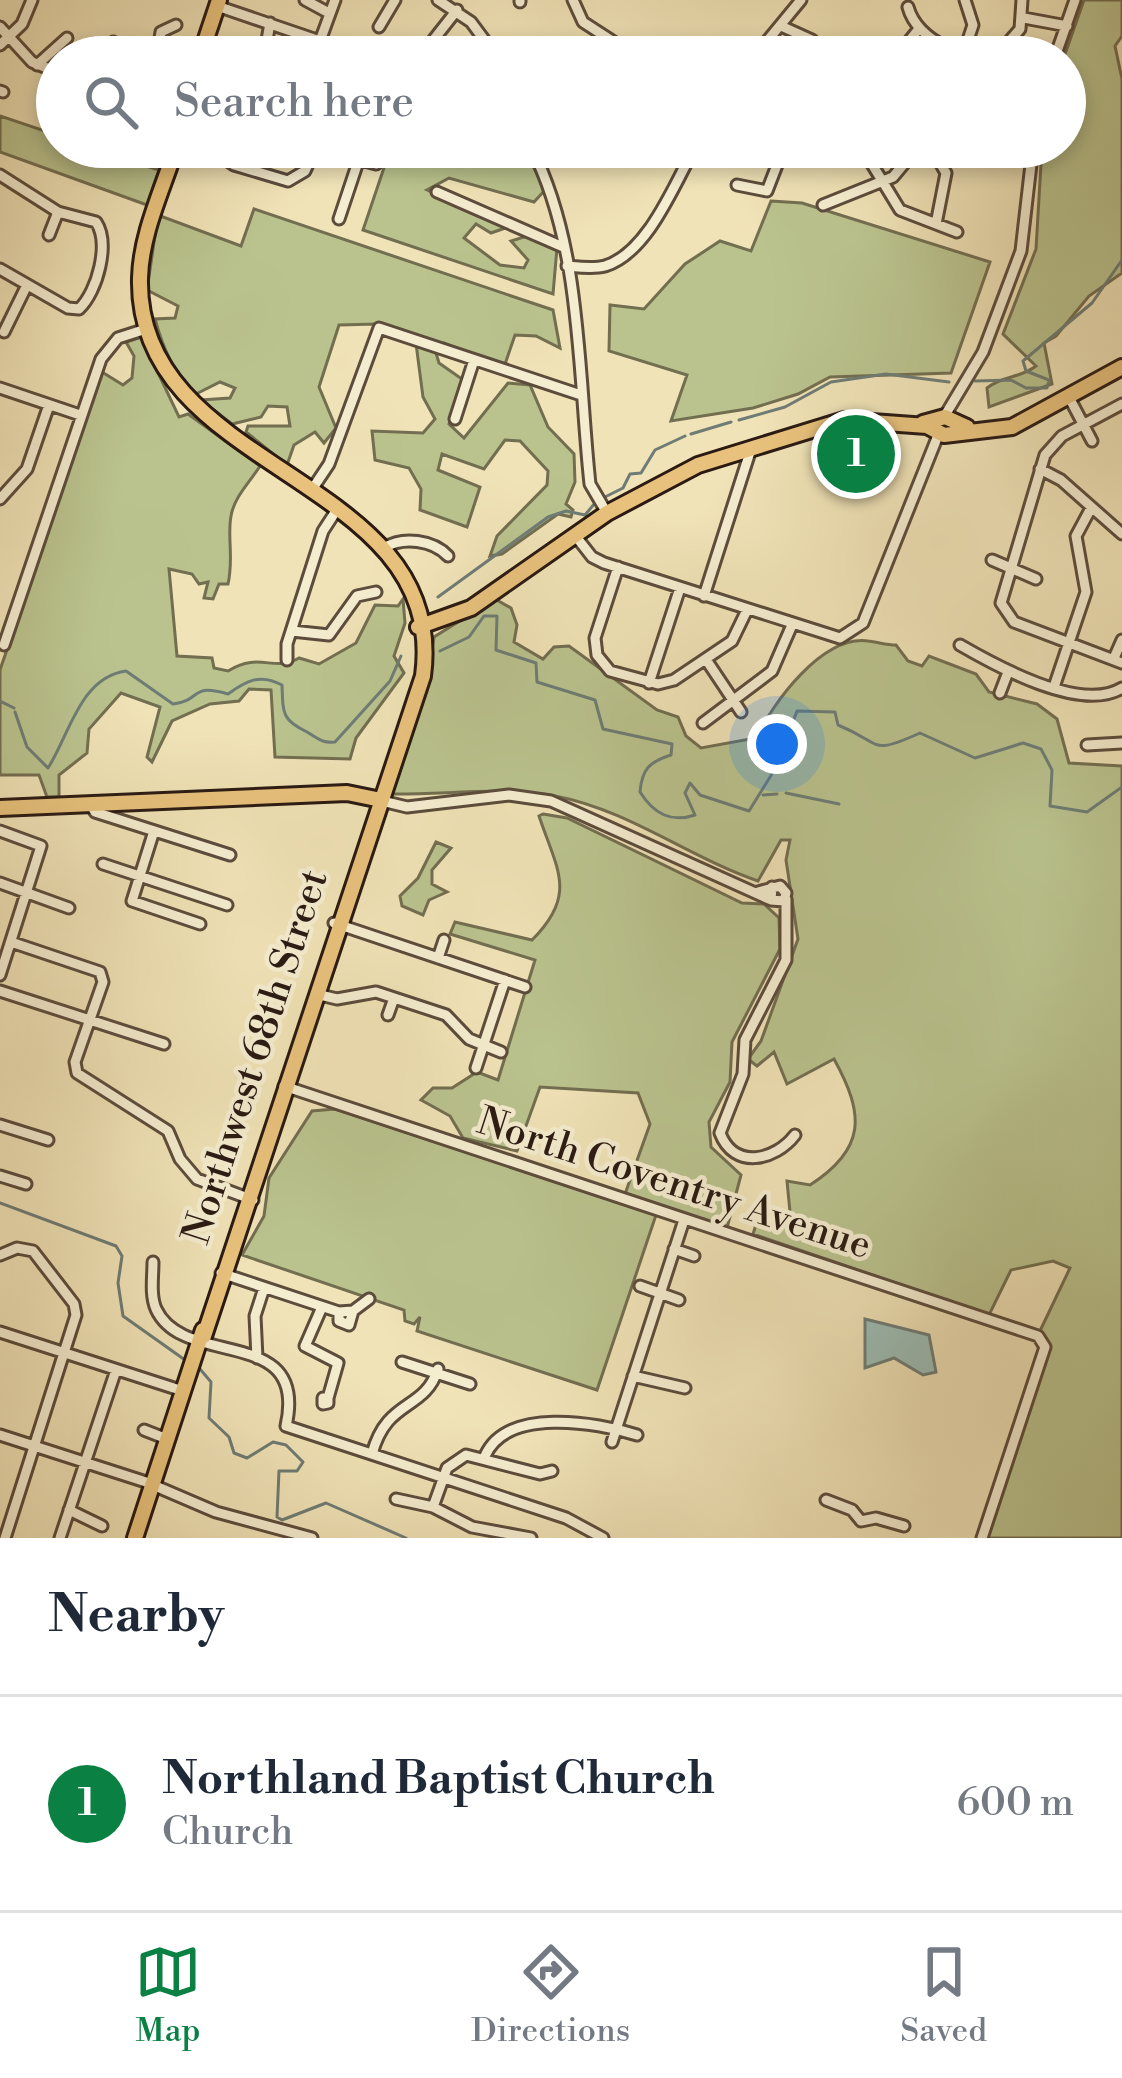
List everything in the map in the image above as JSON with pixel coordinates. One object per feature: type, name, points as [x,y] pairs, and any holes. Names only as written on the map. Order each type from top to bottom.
[{"type":"main road","points":[[207,36],[218,3]]},
{"type":"main road","points":[[170,168],[141,261],[146,328],[164,370],[191,403],[385,549],[410,581],[425,648],[422,676],[378,799]]},
{"type":"main road","points":[[420,623],[443,621],[471,608],[574,534],[681,472],[825,423],[1002,425],[1122,369]]},
{"type":"main road","points":[[420,623],[504,581]]},
{"type":"main road","points":[[425,648],[443,621]]},
{"type":"main road","points":[[378,799],[413,683],[420,623]]},
{"type":"main road","points":[[0,808],[347,793],[378,799]]},
{"type":"main road","name":"Northwest 68th Street","points":[[140,1537],[167,1438],[343,926],[378,799]]},
{"type":"street","points":[[5,42],[32,0]]},
{"type":"street","points":[[305,0],[329,13]]},
{"type":"street","points":[[321,36],[335,0]]},
{"type":"street","points":[[380,27],[395,0]]},
{"type":"street","points":[[438,0],[458,10],[480,36]]},
{"type":"street","points":[[573,0],[583,22],[605,36]]},
{"type":"street","points":[[772,36],[801,0]]},
{"type":"street","points":[[965,0],[973,25],[969,36]]},
{"type":"street","points":[[1016,36],[1024,18],[1022,0]]},
{"type":"street","points":[[1062,36],[1076,0]]},
{"type":"street","points":[[218,3],[308,36]]},
{"type":"street","points":[[908,7],[918,29],[931,36]]},
{"type":"street","points":[[437,36],[458,10]]},
{"type":"street","points":[[1024,18],[1066,26]]},
{"type":"street","points":[[268,36],[270,23]]},
{"type":"street","points":[[160,36],[176,25]]},
{"type":"street","points":[[781,26],[803,36]]},
{"type":"street","points":[[0,27],[5,42],[36,64]]},
{"type":"street","points":[[912,36],[918,29]]},
{"type":"street","points":[[245,168],[300,183],[306,168]]},
{"type":"street","points":[[339,219],[357,168]]},
{"type":"street","points":[[542,168],[567,266],[590,484],[607,513]]},
{"type":"street","points":[[567,266],[602,267],[626,253],[655,218],[683,168]]},
{"type":"street","points":[[737,184],[767,191],[776,168]]},
{"type":"street","points":[[873,168],[900,210],[957,232]]},
{"type":"street","points":[[824,205],[881,183],[897,168]]},
{"type":"street","points":[[936,224],[943,168]]},
{"type":"street","points":[[574,534],[592,556],[618,567],[792,625],[837,638],[863,623],[954,397],[982,352],[1021,251],[1031,168]]},
{"type":"street","points":[[0,176],[58,212],[99,224],[99,269],[78,308],[0,269]]},
{"type":"street","points":[[437,192],[563,247]]},
{"type":"street","points":[[49,235],[58,212]]},
{"type":"street","points":[[4,332],[27,285]]},
{"type":"street","points":[[3,640],[106,349],[125,334],[146,328]]},
{"type":"street","points":[[311,491],[329,464],[377,330],[580,395]]},
{"type":"street","points":[[455,419],[474,360]]},
{"type":"street","points":[[0,388],[80,415]]},
{"type":"street","points":[[1068,398],[1092,441]]},
{"type":"street","points":[[1122,404],[1083,421],[1052,445],[1011,567],[1003,609],[1016,623],[1118,661],[1122,640]]},
{"type":"street","points":[[16,508],[3,497],[27,469],[49,405]]},
{"type":"street","points":[[704,596],[751,449]]},
{"type":"street","points":[[1040,470],[1061,480],[1122,534]]},
{"type":"street","points":[[1054,686],[1087,583],[1077,532],[1091,508]]},
{"type":"street","points":[[287,660],[323,531],[336,511]]},
{"type":"street","points":[[385,549],[394,542],[424,543],[448,556]]},
{"type":"street","points":[[992,560],[1036,579]]},
{"type":"street","points":[[618,567],[595,646],[610,671],[666,684],[707,661],[737,636],[747,610]]},
{"type":"street","points":[[649,683],[680,588]]},
{"type":"street","points":[[292,631],[329,635],[357,596],[376,592]]},
{"type":"street","points":[[703,723],[775,668],[792,625]]},
{"type":"street","points":[[960,645],[1008,671],[1088,697],[1122,688]]},
{"type":"street","points":[[707,661],[741,712]]},
{"type":"street","points":[[1000,693],[1008,671]]},
{"type":"street","points":[[1087,745],[1122,743]]},
{"type":"street","points":[[378,799],[428,804],[509,795],[551,801],[778,900],[786,959],[749,1030],[742,1073],[720,1133],[731,1152],[746,1158],[774,1154],[795,1135]]},
{"type":"street","points":[[91,805],[95,812],[230,856]]},
{"type":"street","points":[[0,831],[41,846],[1,968]]},
{"type":"street","points":[[154,831],[132,901],[200,923]]},
{"type":"street","points":[[103,864],[226,905]]},
{"type":"street","points":[[0,883],[69,908]]},
{"type":"street","points":[[343,926],[525,987]]},
{"type":"street","points":[[438,958],[444,940]]},
{"type":"street","points":[[11,942],[96,970],[104,982],[75,1070],[168,1131],[180,1160],[197,1179],[250,1199]]},
{"type":"street","points":[[476,1068],[506,980]]},
{"type":"street","points":[[316,994],[337,999],[367,990],[394,998],[438,1013],[483,1046],[501,1052]]},
{"type":"street","points":[[0,991],[164,1044]]},
{"type":"street","points":[[388,1015],[394,998]]},
{"type":"street","points":[[433,1030],[438,1013]]},
{"type":"street","name":"North Coventry Avenue","points":[[287,1087],[1043,1342],[982,1538]]},
{"type":"street","points":[[0,1125],[48,1140]]},
{"type":"street","points":[[0,1176],[26,1184]]},
{"type":"street","points":[[612,1442],[684,1220]]},
{"type":"street","points":[[0,1255],[17,1248],[33,1251],[74,1304],[67,1354],[5,1538]]},
{"type":"street","points":[[674,1249],[694,1256]]},
{"type":"street","points":[[153,1262],[153,1295],[162,1317],[175,1329],[257,1358],[285,1379],[290,1398],[286,1426],[566,1518],[603,1538]]},
{"type":"street","points":[[225,1274],[339,1312],[353,1311],[368,1299]]},
{"type":"street","points":[[640,1286],[679,1300]]},
{"type":"street","points":[[257,1358],[255,1316],[264,1288]]},
{"type":"street","points":[[322,1307],[305,1346],[338,1363],[328,1398]]},
{"type":"street","points":[[0,1332],[184,1392]]},
{"type":"street","points":[[402,1362],[470,1384]]},
{"type":"street","points":[[60,1538],[116,1370]]},
{"type":"street","points":[[372,1454],[385,1420],[428,1391],[438,1370]]},
{"type":"street","points":[[633,1376],[685,1388]]},
{"type":"street","points":[[485,1456],[501,1437],[529,1422],[562,1427],[592,1422],[637,1435]]},
{"type":"street","points":[[144,1430],[167,1438]]},
{"type":"street","points":[[0,1435],[152,1485],[216,1512],[312,1538]]},
{"type":"street","points":[[346,1460],[351,1447]]},
{"type":"street","points":[[433,1507],[443,1476],[459,1457],[485,1456],[540,1474],[553,1472]]},
{"type":"street","points":[[396,1499],[433,1507],[472,1526],[531,1538]]},
{"type":"street","points":[[826,1500],[852,1510],[861,1521],[864,1538]]},
{"type":"street","points":[[69,1510],[102,1526]]},
{"type":"street","points":[[861,1521],[875,1518],[904,1526]]},
{"type":"green space","points":[[1084,0],[1122,0],[1122,36],[1115,46],[1122,79],[1122,273],[1089,296],[1056,336],[1044,343],[1052,384],[989,407],[987,388],[1036,366],[1003,334],[1036,249],[1041,168],[1086,168],[1086,36],[1071,36]]},
{"type":"green space","points":[[0,116],[36,128],[36,165],[0,152]]},
{"type":"green space","points":[[44,168],[159,170],[147,205]]},
{"type":"green space","points":[[384,168],[534,168],[545,190],[534,202],[449,178],[427,190],[508,227],[491,233],[476,224],[464,238],[500,265],[524,268],[528,260],[511,241],[527,236],[557,248],[553,294],[363,230]]},
{"type":"green space","points":[[771,201],[802,203],[990,262],[951,373],[830,377],[798,394],[753,408],[671,421],[687,375],[609,351],[610,305],[644,309],[685,264],[720,241],[751,251]]},
{"type":"green space","points":[[254,209],[553,310],[560,348],[536,336],[515,335],[504,367],[444,343],[436,353],[439,363],[462,379],[449,424],[464,438],[508,383],[530,385],[548,427],[574,454],[575,482],[566,504],[573,510],[571,517],[558,514],[502,554],[490,556],[497,536],[547,485],[548,471],[520,441],[505,440],[484,469],[442,454],[438,470],[480,487],[467,527],[420,510],[421,489],[409,468],[375,460],[372,431],[423,433],[435,419],[423,397],[415,336],[378,324],[339,325],[319,387],[336,428],[324,443],[315,432],[294,445],[287,465],[246,432],[248,426],[290,426],[287,407],[268,406],[261,417],[232,424],[201,400],[230,398],[235,388],[220,382],[196,394],[166,350],[155,319],[175,318],[178,306],[147,290],[158,215],[241,246]]},
{"type":"green space","points":[[141,337],[179,417],[188,414],[260,466],[233,509],[228,584],[219,584],[213,599],[204,598],[208,582],[199,584],[192,574],[169,569],[177,656],[212,658],[214,668],[228,671],[249,663],[282,664],[299,658],[319,664],[356,643],[375,605],[398,606],[403,599],[405,623],[394,656],[404,673],[356,738],[350,759],[275,757],[271,690],[249,689],[239,701],[210,704],[172,721],[152,762],[147,757],[160,707],[121,693],[89,729],[87,753],[59,775],[59,797],[47,797],[39,775],[0,775],[0,670],[102,372],[123,385],[132,378],[134,356],[126,342]]},
{"type":"green space","points":[[495,599],[511,608],[517,625],[514,642],[543,659],[554,647],[569,646],[657,710],[678,717],[686,736],[701,748],[756,738],[787,690],[817,660],[851,642],[868,641],[896,645],[908,661],[922,666],[929,656],[976,674],[989,692],[1037,704],[1057,719],[1069,763],[1122,766],[1122,1538],[985,1538],[1048,1347],[1039,1333],[1070,1268],[1053,1261],[1011,1270],[989,1315],[753,1234],[758,1218],[790,1212],[787,1181],[810,1185],[828,1172],[842,1158],[855,1130],[851,1097],[834,1059],[787,1084],[774,1052],[757,1066],[748,1059],[761,1041],[798,939],[786,860],[790,840],[781,840],[758,881],[608,812],[555,796],[494,791],[390,794],[427,685],[434,637]]},
{"type":"green space","points":[[539,816],[567,818],[742,903],[764,904],[779,918],[780,949],[732,1042],[730,1082],[709,1122],[711,1147],[741,1175],[727,1228],[625,1194],[650,1124],[638,1093],[540,1087],[517,1151],[463,1138],[450,1116],[421,1100],[433,1088],[452,1088],[477,1072],[498,1080],[535,960],[450,934],[455,922],[532,940],[546,924],[555,909],[560,881]]},
{"type":"green space","points":[[436,842],[451,848],[432,870],[432,884],[447,892],[429,900],[423,915],[402,906],[400,896],[418,878]]},
{"type":"green space","points":[[335,1109],[656,1215],[597,1390],[417,1331],[420,1317],[414,1324],[405,1321],[404,1310],[242,1255],[264,1216],[269,1178],[312,1111]]},
{"type":"water","points":[[865,1319],[929,1335],[936,1372],[923,1375],[894,1358],[865,1368]]},
{"type":"waterway","points":[[975,381],[1011,380],[1026,388],[1047,388],[1049,380],[1026,371],[1023,361],[1092,303],[1122,260]]},
{"type":"waterway","points":[[739,420],[785,407],[831,382],[886,374],[949,382]]},
{"type":"waterway","points":[[691,434],[731,422]]},
{"type":"waterway","points":[[605,497],[623,488],[630,474],[641,473],[655,450],[685,436]]},
{"type":"waterway","points":[[438,597],[548,517],[566,511],[585,515],[595,503]]},
{"type":"waterway","points":[[440,651],[469,637],[484,616],[497,616],[496,650],[536,663],[537,682],[595,700],[603,729],[672,744],[671,755],[645,772],[640,792],[664,815],[695,815],[685,793],[690,783],[700,795],[749,811],[775,769]]},
{"type":"waterway","points":[[15,712],[27,747],[48,768],[87,696],[110,676],[126,671],[173,704],[201,691],[228,694],[260,679],[282,685],[288,720],[320,740],[335,742],[390,681],[401,656]]},
{"type":"waterway","points":[[0,701],[14,708]]},
{"type":"waterway","points":[[777,765],[797,711],[835,712],[838,725],[877,745],[920,733],[975,758],[1023,743],[1041,749],[1052,770],[1050,806],[1087,812],[1122,787]]},
{"type":"waterway","points":[[786,793],[839,804]]},
{"type":"waterway","points":[[763,795],[777,794]]},
{"type":"waterway","points":[[0,1203],[116,1246],[122,1256],[118,1283],[123,1316],[185,1360]]},
{"type":"waterway","points":[[200,1369],[211,1382],[209,1418],[229,1437],[234,1453],[247,1458],[273,1442],[286,1445],[303,1462],[297,1471],[279,1471],[277,1517],[282,1520],[326,1503],[406,1538]]},
{"type":"place","name":"Northland Baptist Church","points":[[856,454]]}]
